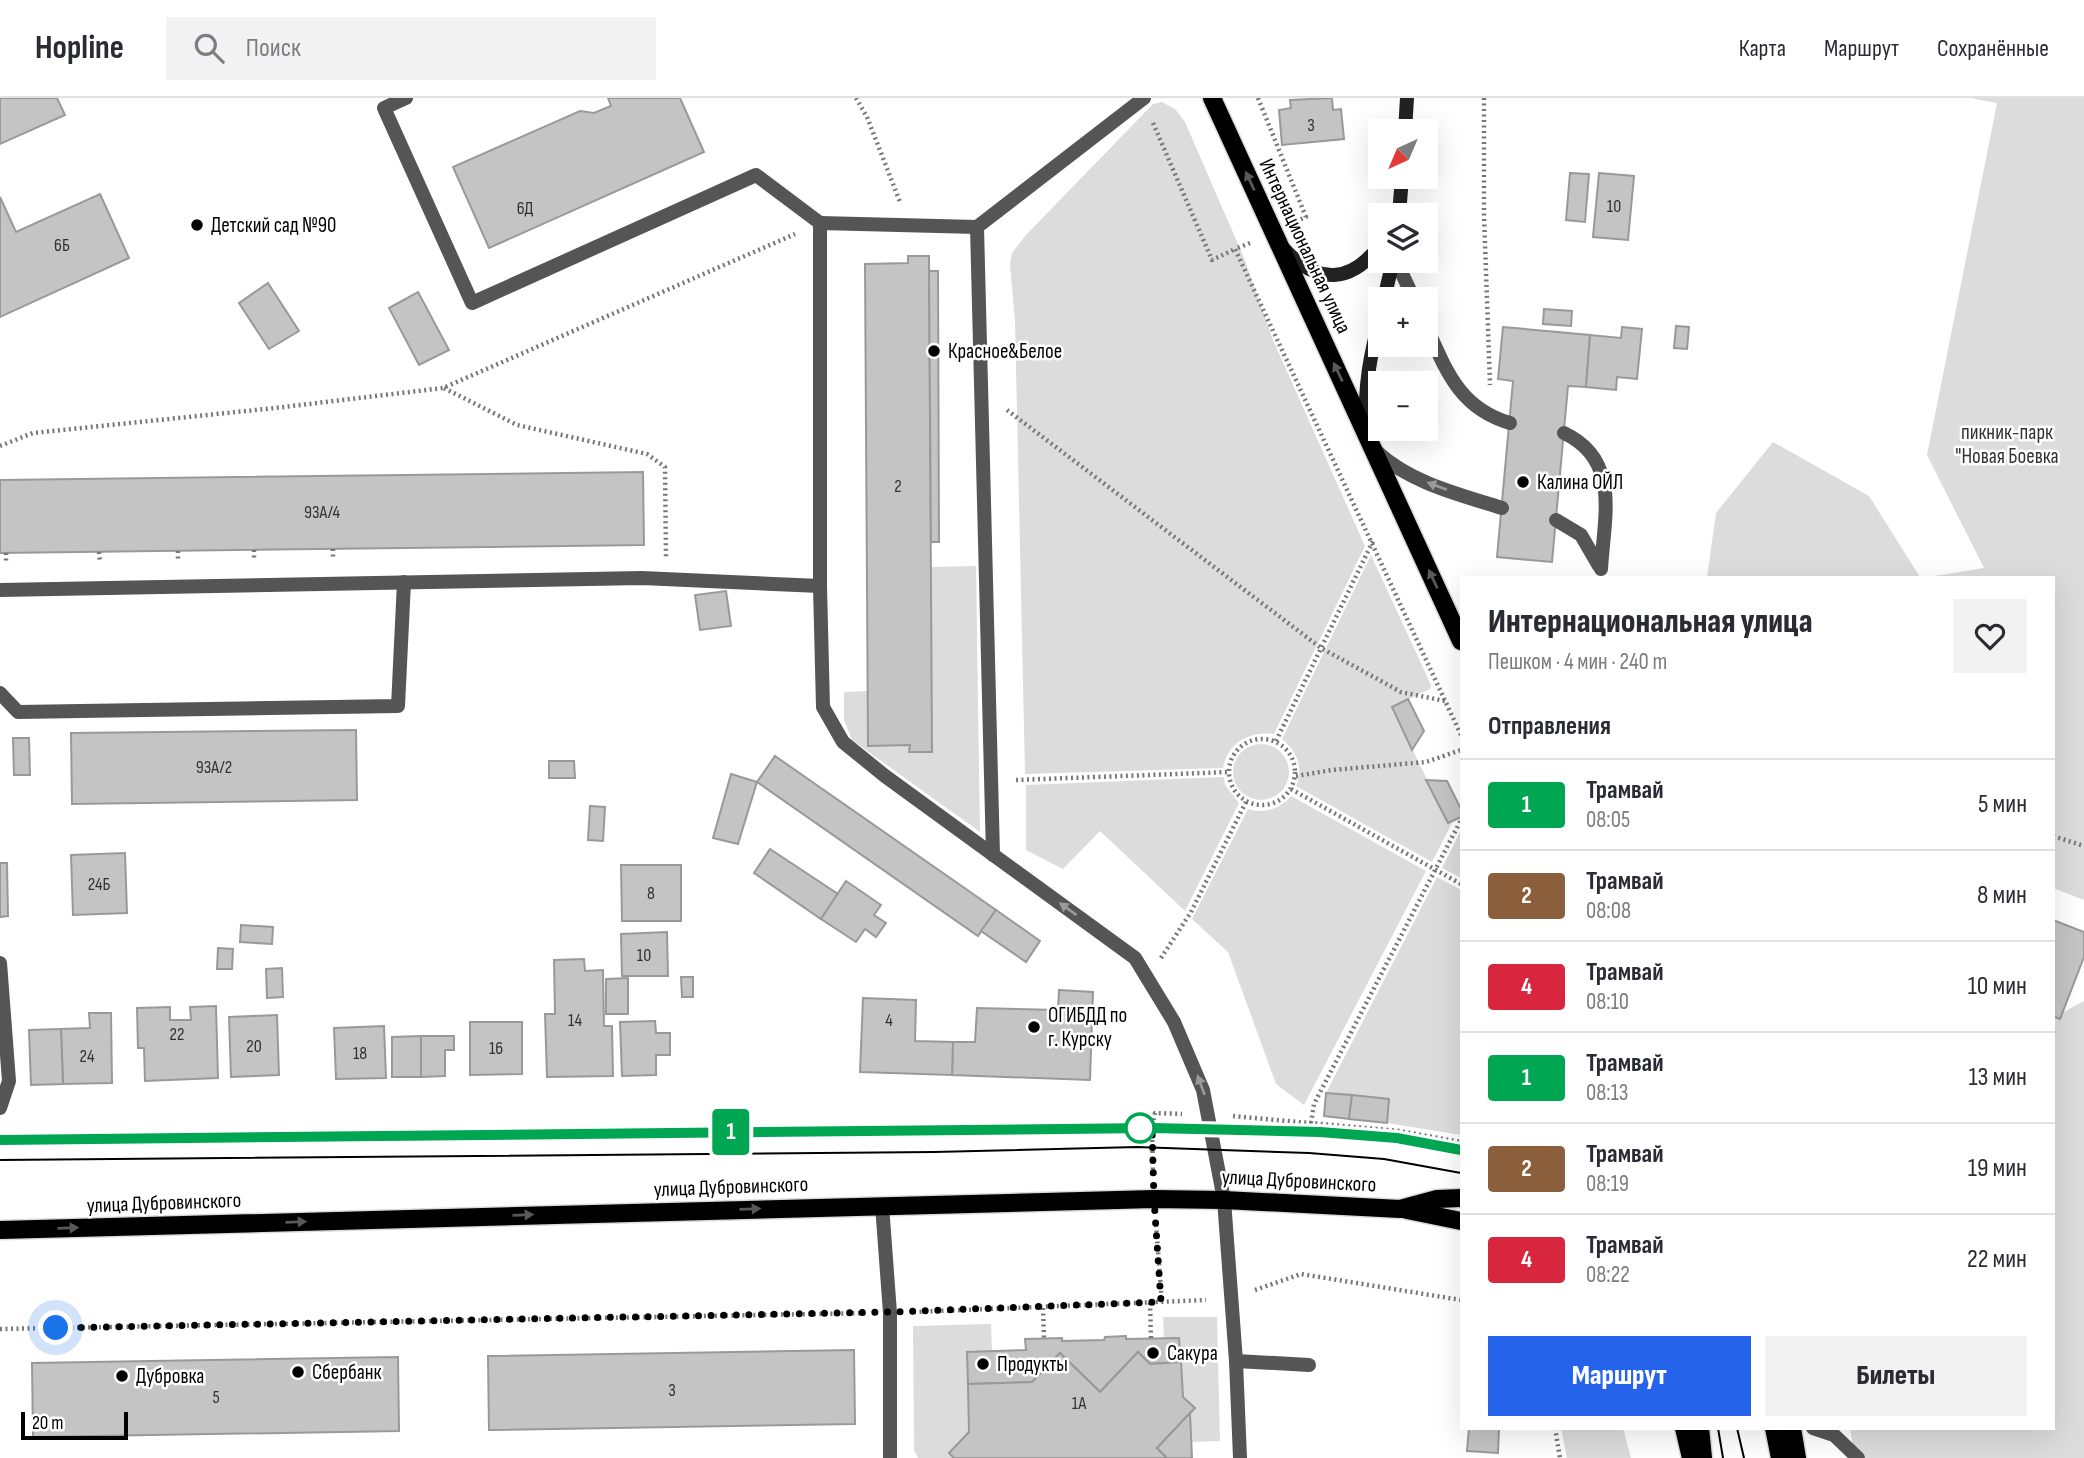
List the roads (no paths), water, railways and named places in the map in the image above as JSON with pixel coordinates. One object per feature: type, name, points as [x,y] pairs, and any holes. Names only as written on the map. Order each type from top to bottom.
[{"type":"main road","name":"Интернациональная улица","points":[[1212,98],[1460,639]]},
{"type":"main road","points":[[1406,119],[1407,98]]},
{"type":"main road","points":[[1276,237],[1294,260],[1328,276],[1359,268],[1368,258]]},
{"type":"main road","points":[[1372,357],[1365,406],[1372,445]]},
{"type":"main road","name":"улица Дубровинского","points":[[0,1230],[1154,1199],[1400,1209],[1437,1199],[1460,1198]]},
{"type":"main road","points":[[1400,1209],[1460,1221]]},
{"type":"main road","points":[[1684,1430],[1691,1458]]},
{"type":"main road","points":[[1700,1430],[1703,1458]]},
{"type":"main road","points":[[1774,1430],[1780,1458]]},
{"type":"main road","points":[[1792,1430],[1797,1458]]},
{"type":"street","points":[[406,98],[384,108],[472,303],[756,175],[820,223],[977,227],[1144,98]]},
{"type":"street","points":[[820,223],[820,586],[823,707],[843,742],[885,776],[1135,958],[1174,1022],[1203,1090],[1224,1200],[1240,1458]]},
{"type":"street","points":[[977,227],[993,855]]},
{"type":"street","points":[[1438,352],[1448,374],[1467,401],[1492,418],[1510,423]]},
{"type":"street","points":[[1564,433],[1578,440],[1591,454],[1601,469],[1606,484],[1601,573]]},
{"type":"street","points":[[1372,445],[1391,465],[1412,477],[1502,508]]},
{"type":"street","points":[[1556,520],[1581,535],[1601,573]]},
{"type":"street","points":[[0,590],[666,579],[820,586]]},
{"type":"street","points":[[0,708],[18,712],[398,706],[404,582]]},
{"type":"street","points":[[0,693],[18,712]]},
{"type":"street","points":[[0,964],[9,1081],[0,1108]]},
{"type":"street","points":[[882,1205],[890,1312],[890,1458]]},
{"type":"street","points":[[1236,1361],[1309,1365]]},
{"type":"street","points":[[1819,1430],[1834,1435],[1858,1458]]},
{"type":"tram line","points":[[0,1140],[1152,1128],[1320,1132],[1397,1138],[1460,1150]]},
{"type":"tram line","name":"1","points":[[0,1140],[1152,1128],[1320,1132],[1397,1138],[1460,1150]]},
{"type":"tram line","points":[[0,1160],[934,1152],[1137,1147],[1309,1153],[1384,1159],[1460,1173]]},
{"type":"tram line","points":[[1718,1430],[1723,1458]]},
{"type":"tram line","points":[[1737,1430],[1744,1458]]},
{"type":"place","name":"Детский сад №90","points":[[197,225]]},
{"type":"place","name":"Красное&Белое","points":[[934,351]]},
{"type":"place","name":"Калина ОЙЛ","points":[[1523,482]]},
{"type":"place","name":"ОГИБДД по г. Курску","points":[[1034,1027]]},
{"type":"place","name":"Сакура","points":[[1153,1353]]},
{"type":"place","name":"Продукты","points":[[983,1364]]},
{"type":"place","name":"Сбербанк","points":[[298,1372]]},
{"type":"place","name":"Дубровка","points":[[122,1376]]},
{"type":"park label","name":"пикник-парк \"Новая Боевка","points":[[2007,444]]}]
